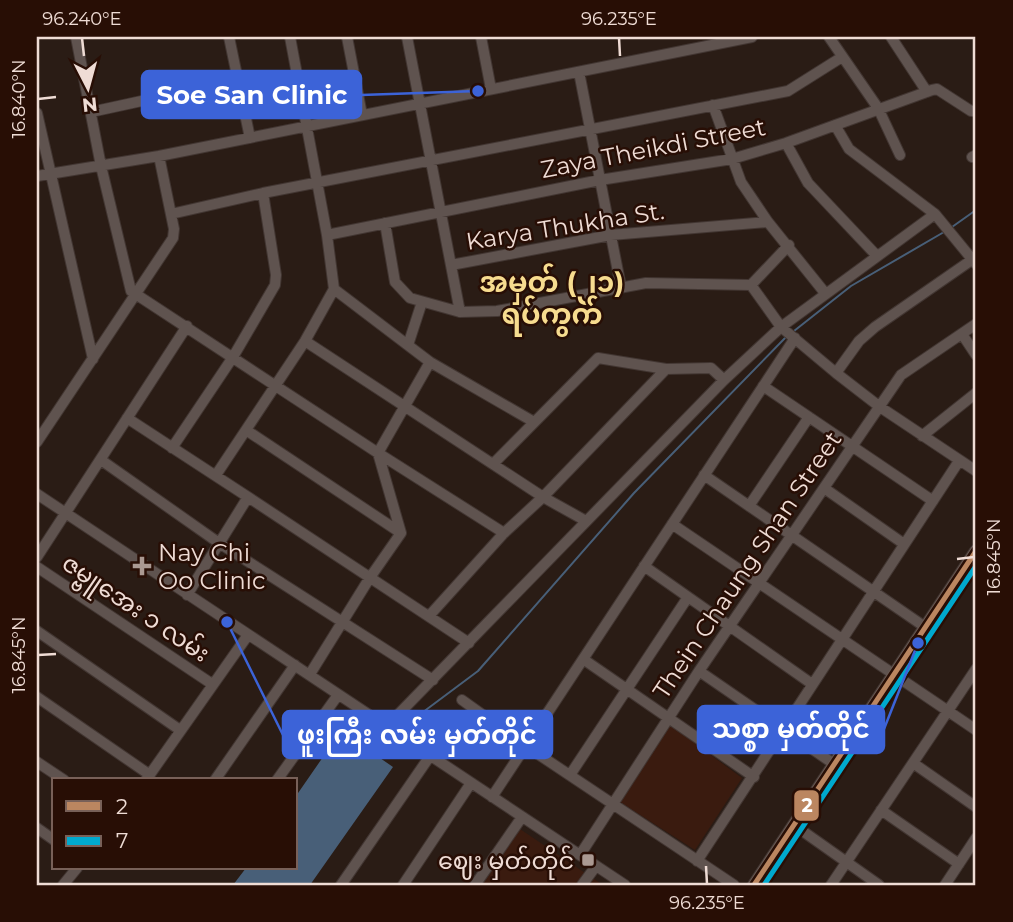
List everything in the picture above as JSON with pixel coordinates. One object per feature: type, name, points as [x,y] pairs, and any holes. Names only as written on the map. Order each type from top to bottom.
[{"type":"main road","points":[[754,885],[976,551]]},
{"type":"street","points":[[75,37],[128,286],[135,295],[187,326],[377,453],[504,533]]},
{"type":"street","points":[[229,37],[250,138]]},
{"type":"street","points":[[216,475],[305,341],[334,289],[327,235],[290,37]]},
{"type":"street","points":[[347,37],[362,115]]},
{"type":"street","points":[[407,37],[460,312]]},
{"type":"street","points":[[481,37],[491,89]]},
{"type":"street","points":[[687,37],[689,50]]},
{"type":"street","points":[[37,176],[159,156],[752,37]]},
{"type":"street","points":[[829,37],[878,108],[900,155]]},
{"type":"street","points":[[891,37],[927,92],[937,89],[971,111],[976,111]]},
{"type":"street","points":[[172,214],[263,193],[788,91],[842,57]]},
{"type":"street","points":[[579,72],[621,287]]},
{"type":"street","points":[[90,112],[238,80]]},
{"type":"street","name":"Zaya Theikdi Street","points":[[327,235],[600,180],[732,159],[786,143],[927,92]]},
{"type":"street","points":[[713,105],[741,182],[768,222],[825,293]]},
{"type":"street","points":[[37,113],[93,359]]},
{"type":"street","points":[[835,125],[849,149],[938,217],[975,260],[875,327],[859,341],[836,373]]},
{"type":"street","points":[[786,143],[808,183],[877,256]]},
{"type":"street","points":[[37,442],[170,246],[174,229],[159,156]]},
{"type":"street","points":[[173,448],[233,357],[275,285],[276,275],[263,193]]},
{"type":"street","points":[[386,727],[724,380],[789,333],[825,293],[938,217]]},
{"type":"street","name":"Karya Thukha St.","points":[[451,265],[611,235],[768,222]]},
{"type":"street","points":[[385,223],[396,282],[410,298],[460,312],[497,312],[646,283],[751,285],[789,245]]},
{"type":"street","points":[[751,285],[789,333],[836,373],[880,407],[976,471]]},
{"type":"street","points":[[334,289],[430,362],[534,422]]},
{"type":"street","points":[[408,345],[422,302]]},
{"type":"street","name":"Thein Chaung Shan Street","points":[[580,855],[699,671],[901,375],[976,324]]},
{"type":"street","points":[[37,557],[187,326]]},
{"type":"street","points":[[492,797],[763,386],[789,333]]},
{"type":"street","points":[[962,334],[976,355]]},
{"type":"street","points":[[305,341],[543,498],[586,521]]},
{"type":"street","points":[[493,464],[598,358],[666,369],[711,368],[724,380]]},
{"type":"street","points":[[401,533],[377,453],[430,362]]},
{"type":"street","points":[[429,616],[504,533],[543,498],[666,369]]},
{"type":"street","points":[[763,386],[933,501]]},
{"type":"street","points":[[922,436],[976,393]]},
{"type":"street","points":[[749,506],[808,417]]},
{"type":"street","points":[[127,418],[469,643]]},
{"type":"street","points":[[246,430],[401,533]]},
{"type":"street","points":[[101,460],[219,543],[433,680]]},
{"type":"street","points":[[697,861],[959,461]]},
{"type":"street","points":[[704,475],[925,627]]},
{"type":"street","points":[[824,488],[904,544]]},
{"type":"street","points":[[37,494],[625,885]]},
{"type":"street","points":[[187,595],[248,497]]},
{"type":"street","points":[[672,524],[976,730]]},
{"type":"street","points":[[310,674],[401,533]]},
{"type":"street","points":[[644,566],[813,684]]},
{"type":"street","name":"ဇမ္ဗူအေး ၁ လမ်း","points":[[37,567],[212,684]]},
{"type":"street","points":[[570,775],[688,597]]},
{"type":"street","points":[[37,631],[180,730]]},
{"type":"street","points":[[37,697],[148,778],[248,635]]},
{"type":"street","points":[[583,659],[754,777]]},
{"type":"street","points":[[216,778],[295,665]]},
{"type":"street","points":[[831,885],[976,669]]},
{"type":"street","points":[[699,671],[834,764]]},
{"type":"street","points":[[279,778],[338,695]]},
{"type":"street","points":[[462,700],[734,885]]},
{"type":"street","points":[[341,885],[430,756]]},
{"type":"street","points":[[37,762],[61,778]]},
{"type":"street","points":[[913,763],[976,807]]},
{"type":"street","points":[[403,885],[471,783]]},
{"type":"street","points":[[881,810],[959,864]]},
{"type":"street","points":[[476,885],[522,817]]},
{"type":"street","points":[[794,825],[879,885]]},
{"type":"street","points":[[37,828],[52,839]]},
{"type":"street","points":[[945,885],[976,838]]},
{"type":"street","points":[[582,885],[596,866]]},
{"type":"street","points":[[63,885],[74,870]]},
{"type":"shaded area","points":[[669,724],[742,778],[695,850],[620,802]]},
{"type":"shaded area","points":[[520,829],[603,885],[482,885]]},
{"type":"water","points":[[341,731],[393,767],[310,885],[233,885],[244,870],[298,870],[298,793]]},
{"type":"waterway","points":[[952,227],[976,210]]},
{"type":"waterway","points":[[794,331],[851,286],[944,232]]},
{"type":"waterway","points":[[399,730],[478,671],[634,493],[787,336]]},
{"type":"waterway","points":[[371,752],[391,736]]},
{"type":"transit line","name":"2","points":[[754,885],[976,551]]},
{"type":"transit line","name":"7","points":[[764,885],[976,566]]},
{"type":"place","name":"Soe San Clinic","points":[[478,91]]},
{"type":"place","name":"Nay Chi Oo Clinic","points":[[142,566]]},
{"type":"place","name":"ဖူးကြီး လမ်း မှတ်တိုင်","points":[[227,622]]},
{"type":"place","name":"သစ္စာ မှတ်တိုင်","points":[[918,643]]},
{"type":"place","name":"ဈေး မှတ်တိုင်","points":[[588,860]]},
{"type":"district","name":"အမှတ် (၂၁) ရပ်ကွက်","points":[[552,298]]}]
